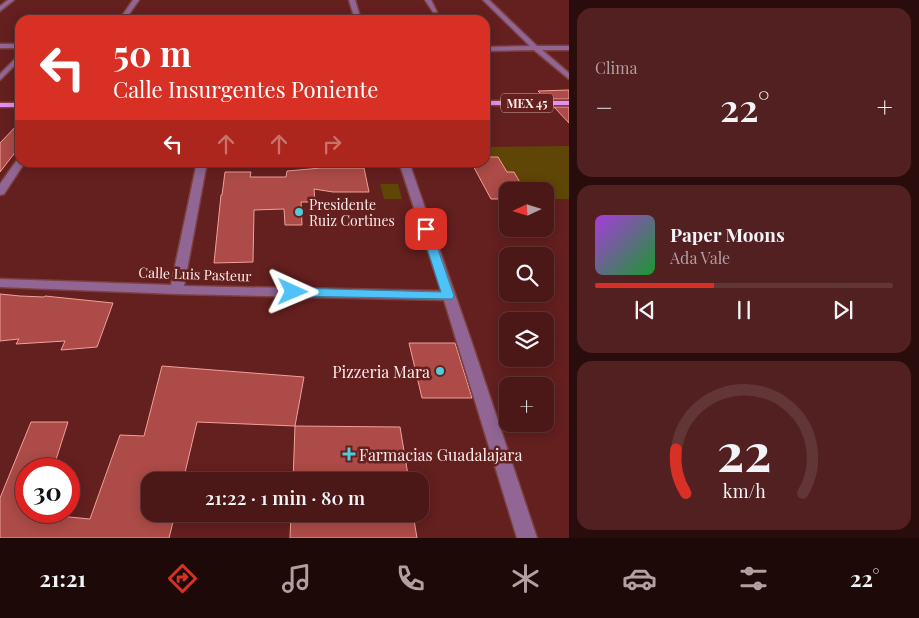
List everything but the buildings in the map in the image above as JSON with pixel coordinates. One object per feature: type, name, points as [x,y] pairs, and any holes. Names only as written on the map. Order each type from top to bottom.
[{"type":"main road","name":"MEX 45","points":[[490,104],[569,103]]},
{"type":"main road","points":[[0,105],[15,105]]},
{"type":"street","points":[[0,9],[11,0]]},
{"type":"street","points":[[126,15],[136,0]]},
{"type":"street","points":[[352,0],[356,15]]},
{"type":"street","points":[[428,0],[435,11]]},
{"type":"street","points":[[486,0],[536,48],[569,76]]},
{"type":"street","points":[[0,46],[15,46]]},
{"type":"street","points":[[490,49],[569,48]]},
{"type":"street","points":[[0,78],[15,62]]},
{"type":"street","points":[[0,192],[17,167]]},
{"type":"street","points":[[177,290],[201,167]]},
{"type":"street","points":[[406,167],[526,538]]},
{"type":"street","name":"Calle Luis Pasteur","points":[[0,283],[177,290],[448,296]]},
{"type":"shaded area","points":[[569,146],[569,199],[554,199],[554,182],[520,182],[514,172],[507,172],[498,157],[490,157],[490,147]]},
{"type":"shaded area","points":[[380,184],[398,184],[402,199],[384,199]]},
{"type":"place","name":"Presidente Ruiz Cortines","points":[[299,212]]},
{"type":"place","name":"Pizzeria Mara","points":[[440,371]]},
{"type":"place","name":"Farmacias Guadalajara","points":[[349,454]]},
{"type":"route","points":[[293,292],[448,296],[426,229]]}]
